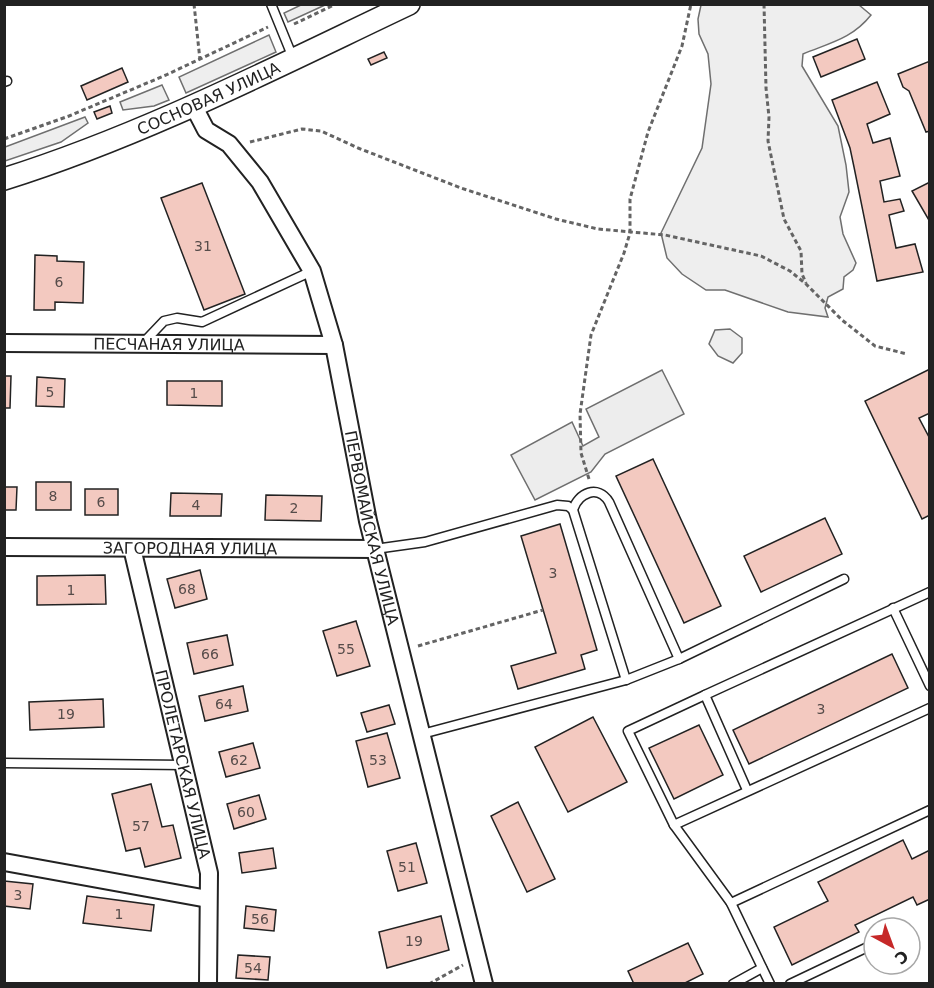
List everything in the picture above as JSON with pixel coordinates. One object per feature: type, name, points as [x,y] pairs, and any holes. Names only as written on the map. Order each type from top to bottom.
[{"type":"street","name":"СОСНОВАЯ УЛИЦА","points":[[4,179],[63,160],[193,105],[409,4]]},
{"type":"street","name":"ПЕРВОМАЙСКАЯ УЛИЦА","points":[[193,105],[206,130],[229,144],[260,182],[312,271],[334,345],[375,549],[484,984]]},
{"type":"street","name":"ПЕСЧАНАЯ УЛИЦА","points":[[4,343],[334,345]]},
{"type":"street","name":"ЗАГОРОДНАЯ УЛИЦА","points":[[4,547],[375,549]]},
{"type":"street","name":"ПРОЛЕТАРСКАЯ УЛИЦА","points":[[132,548],[209,873],[208,984]]},
{"type":"street","points":[[4,862],[208,899]]},
{"type":"lane","points":[[272,4],[293,59]]},
{"type":"lane","points":[[142,344],[164,321],[177,318],[202,322],[312,271]]},
{"type":"lane","points":[[573,510],[577,500],[594,491],[603,494],[609,502],[679,658]]},
{"type":"lane","points":[[375,549],[425,542],[557,505],[568,506],[573,510],[626,680]]},
{"type":"lane","points":[[422,734],[626,680],[679,658],[844,579]]},
{"type":"lane","points":[[770,984],[731,903],[674,825],[628,731],[930,592]]},
{"type":"lane","points":[[893,608],[930,686]]},
{"type":"lane","points":[[705,695],[747,790]]},
{"type":"lane","points":[[674,825],[930,708]]},
{"type":"lane","points":[[4,764],[184,765]]},
{"type":"lane","points":[[731,903],[930,810]]},
{"type":"lane","points":[[790,984],[862,950]]},
{"type":"lane","points":[[733,984],[762,968]]},
{"type":"path","points":[[194,4],[200,60]]},
{"type":"path","points":[[4,139],[69,116],[336,4]]},
{"type":"path","points":[[594,491],[581,453],[580,414],[591,335],[624,253],[630,233],[630,199],[648,132],[682,46],[691,4]]},
{"type":"path","points":[[764,4],[768,141],[784,219],[801,251],[802,274],[806,284]]},
{"type":"path","points":[[229,144],[253,141],[302,129],[321,131],[460,188],[556,219],[598,229],[665,235],[760,255],[806,284],[842,320],[875,346],[907,354]]},
{"type":"path","points":[[402,651],[543,610]]},
{"type":"path","points":[[429,984],[477,957]]},
{"type":"shaded area","points":[[301,5],[325,5],[288,22],[284,13]]},
{"type":"shaded area","points":[[701,5],[859,5],[871,15],[848,35],[803,54],[802,66],[838,126],[849,192],[840,217],[843,234],[856,263],[853,270],[844,277],[843,289],[828,297],[825,308],[828,317],[788,312],[725,290],[706,290],[682,274],[667,258],[661,233],[702,148],[711,84],[708,54],[699,34],[698,19]]},
{"type":"shaded area","points":[[269,35],[276,52],[186,93],[179,77]]},
{"type":"shaded area","points":[[162,85],[169,100],[154,106],[123,110],[120,102]]},
{"type":"shaded area","points":[[85,117],[88,123],[61,142],[5,161],[5,147]]},
{"type":"shaded area","points":[[730,329],[742,338],[742,353],[733,363],[718,356],[709,344],[715,330]]},
{"type":"shaded area","points":[[662,370],[684,414],[605,454],[591,472],[535,500],[511,455],[572,422],[583,446],[599,437],[586,409]]},
{"type":"building","points":[[857,39],[865,59],[821,77],[813,57]]},
{"type":"building","points":[[384,52],[387,58],[371,65],[368,59]]},
{"type":"building","points":[[930,61],[930,131],[926,132],[909,91],[903,87],[898,74]]},
{"type":"building","points":[[122,68],[128,82],[87,100],[81,86]]},
{"type":"building","points":[[877,82],[890,114],[867,124],[873,143],[890,138],[900,176],[880,181],[884,202],[900,199],[904,211],[889,215],[896,248],[915,244],[923,272],[877,281],[850,148],[832,100]]},
{"type":"building","points":[[110,106],[112,113],[97,119],[94,112]]},
{"type":"building","points":[[930,182],[930,222],[912,191]]},
{"type":"building","points":[[202,183],[245,294],[204,310],[161,198]]},
{"type":"building","points":[[35,255],[57,256],[57,261],[84,262],[83,303],[55,302],[55,310],[34,310]]},
{"type":"building","points":[[930,369],[930,413],[919,418],[930,439],[930,515],[922,519],[865,401]]},
{"type":"building","points":[[4,376],[11,376],[10,408],[4,408]]},
{"type":"building","points":[[37,377],[65,379],[64,407],[36,406]]},
{"type":"building","points":[[167,381],[222,381],[222,406],[167,405]]},
{"type":"building","points":[[653,459],[721,606],[684,623],[616,476]]},
{"type":"building","points":[[36,482],[71,482],[71,510],[36,510]]},
{"type":"building","points":[[4,487],[17,487],[16,510],[4,510]]},
{"type":"building","points":[[85,489],[118,489],[118,515],[85,515]]},
{"type":"building","points":[[171,493],[222,494],[221,516],[170,516]]},
{"type":"building","points":[[266,495],[322,496],[321,521],[265,520]]},
{"type":"building","points":[[825,518],[842,554],[761,592],[744,556]]},
{"type":"building","points":[[560,524],[597,650],[581,655],[585,669],[518,689],[511,666],[556,653],[521,536]]},
{"type":"building","points":[[200,570],[207,599],[175,608],[167,579]]},
{"type":"building","points":[[105,575],[106,604],[37,605],[37,576]]},
{"type":"building","points":[[356,621],[370,666],[337,676],[323,631]]},
{"type":"building","points":[[227,635],[233,665],[194,674],[187,643]]},
{"type":"building","points":[[892,654],[908,688],[749,764],[733,730]]},
{"type":"building","points":[[243,686],[248,711],[205,721],[199,696]]},
{"type":"building","points":[[103,699],[104,727],[30,730],[29,702]]},
{"type":"building","points":[[389,705],[395,724],[367,732],[361,713]]},
{"type":"building","points":[[593,717],[627,782],[568,812],[535,747]]},
{"type":"building","points":[[699,725],[723,775],[674,799],[649,748]]},
{"type":"building","points":[[387,733],[400,778],[368,787],[356,741]]},
{"type":"building","points":[[253,743],[260,768],[226,777],[219,752]]},
{"type":"building","points":[[151,784],[162,827],[173,825],[181,858],[145,867],[140,848],[126,851],[112,794]]},
{"type":"building","points":[[259,795],[266,819],[234,829],[227,804]]},
{"type":"building","points":[[518,802],[555,879],[527,892],[491,816]]},
{"type":"building","points":[[903,840],[912,859],[930,850],[930,899],[917,905],[913,897],[874,916],[862,916],[862,922],[855,925],[859,932],[792,965],[774,927],[828,901],[818,882]]},
{"type":"building","points":[[416,843],[427,883],[398,891],[387,851]]},
{"type":"building","points":[[273,848],[276,868],[242,873],[239,853]]},
{"type":"building","points":[[4,881],[33,884],[30,909],[4,906]]},
{"type":"building","points":[[87,896],[154,905],[151,931],[83,923]]},
{"type":"building","points":[[246,906],[276,910],[274,931],[244,928]]},
{"type":"building","points":[[441,916],[449,950],[387,968],[379,932]]},
{"type":"building","points":[[688,943],[703,974],[683,984],[634,984],[628,971]]},
{"type":"building","points":[[238,955],[270,957],[268,980],[236,978]]}]
